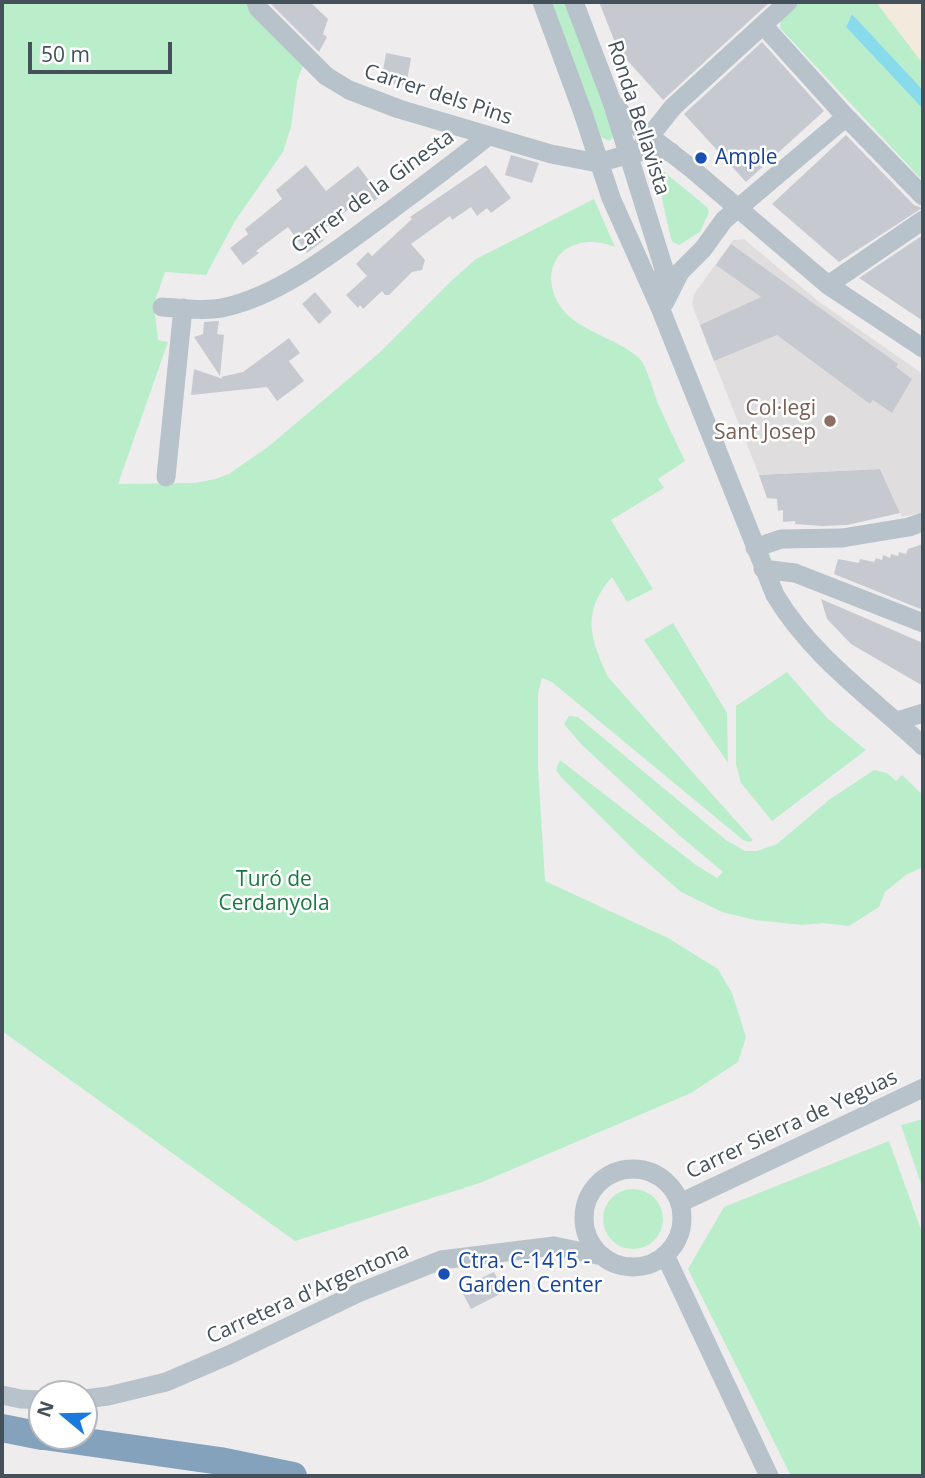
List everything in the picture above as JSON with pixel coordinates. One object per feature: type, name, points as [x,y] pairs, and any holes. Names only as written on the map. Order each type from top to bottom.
[{"type":"highway","points":[[2,1428],[28,1433]]},
{"type":"highway","points":[[98,1443],[206,1458],[293,1476]]},
{"type":"street","name":"Carrer dels Pins","points":[[256,2],[258,8],[326,76],[349,90],[399,109],[488,136],[551,154],[598,163]]},
{"type":"street","name":"Ronda Bellavista","points":[[542,2],[583,113],[598,163],[661,310],[763,569],[789,619],[813,647],[923,746]]},
{"type":"street","name":"Ronda Bellavista","points":[[574,2],[630,154],[664,269],[661,310]]},
{"type":"street","points":[[630,154],[643,145],[673,107],[788,2]]},
{"type":"street","points":[[763,24],[846,117],[923,196]]},
{"type":"street","points":[[612,102],[624,116],[671,152],[828,285],[923,348]]},
{"type":"street","points":[[661,310],[680,272],[703,249],[724,220],[846,117]]},
{"type":"street","name":"Carrer de la Ginesta","points":[[162,307],[200,310],[225,308],[261,295],[323,261],[488,136]]},
{"type":"street","points":[[598,163],[654,150],[671,152]]},
{"type":"street","name":"Ronda Bellavista","points":[[619,214],[637,236],[658,250]]},
{"type":"street","points":[[828,285],[923,220]]},
{"type":"street","points":[[658,250],[684,254],[703,249]]},
{"type":"street","points":[[166,477],[183,308]]},
{"type":"street","points":[[755,548],[780,539],[842,538],[909,527],[923,522]]},
{"type":"street","points":[[763,569],[795,573],[923,623]]},
{"type":"street","points":[[897,722],[923,713]]},
{"type":"street","name":"Carrer Sierra de Yeguas","points":[[680,1203],[923,1088]]},
{"type":"street","points":[[554,1246],[573,1232],[584,1217],[587,1204],[600,1182],[623,1170],[636,1169],[659,1176],[675,1192],[682,1214],[678,1237],[665,1255],[653,1263],[639,1267],[620,1265],[602,1256],[589,1238],[584,1217]]},
{"type":"street","name":"Carretera d'Argentona","points":[[98,1397],[166,1382],[358,1293],[441,1260],[554,1246],[602,1256]]},
{"type":"street","points":[[665,1255],[769,1476]]},
{"type":"street","points":[[2,1395],[28,1399]]},
{"type":"shaded area","name":"Col·legi Sant Josep","points":[[744,239],[818,301],[923,374],[923,512],[902,517],[880,469],[759,475],[692,305],[694,294],[733,240]]},
{"type":"green space","name":"Turó de Cerdanyola","points":[[2,2],[248,2],[303,65],[297,82],[291,127],[283,152],[235,221],[206,275],[165,272],[154,304],[158,340],[168,342],[118,484],[195,483],[229,474],[269,446],[378,354],[476,259],[594,199],[615,247],[584,242],[572,246],[562,253],[555,263],[551,275],[553,289],[559,304],[574,321],[639,358],[685,461],[658,479],[664,488],[611,520],[653,589],[627,602],[612,577],[602,590],[592,614],[593,637],[608,677],[753,840],[743,840],[552,682],[542,678],[538,693],[538,767],[545,881],[668,938],[718,969],[732,993],[746,1037],[738,1062],[691,1093],[480,1183],[295,1241],[2,1031]]},
{"type":"green space","points":[[552,2],[565,2],[607,112],[614,137],[609,141],[601,137]]},
{"type":"green space","points":[[798,2],[923,2],[923,90],[852,14],[846,27],[923,109],[923,181],[780,28],[781,17]]},
{"type":"green space","points":[[663,171],[707,207],[709,212],[700,232],[679,245],[671,239],[657,177]]},
{"type":"green space","points":[[673,623],[727,713],[728,763],[644,640]]},
{"type":"green space","points":[[787,672],[827,718],[866,750],[772,821],[741,783],[736,764],[736,706]]},
{"type":"green space","points":[[569,716],[578,717],[726,840],[745,851],[757,851],[777,844],[830,799],[874,770],[887,773],[896,781],[902,775],[923,795],[923,867],[906,875],[885,892],[879,907],[849,926],[755,920],[722,912],[681,892],[640,856],[561,777],[556,770],[560,760],[696,865],[717,878],[723,872],[582,745],[564,724]]},
{"type":"green space","points":[[923,1119],[923,1190],[901,1125]]},
{"type":"green space","points":[[889,1141],[923,1235],[923,1476],[791,1476],[688,1269],[724,1207]]},
{"type":"green space","points":[[633,1189],[654,1198],[663,1219],[654,1240],[633,1249],[612,1240],[603,1219],[612,1198]]},
{"type":"sand","points":[[876,2],[923,2],[923,64]]},
{"type":"water","points":[[852,14],[923,90],[923,109],[846,27]]},
{"type":"building","points":[[269,2],[310,2],[328,19],[323,34],[327,37],[319,52]]},
{"type":"building","points":[[599,2],[770,2],[663,100],[618,50]]},
{"type":"building","points":[[762,42],[824,111],[746,182],[684,114]]},
{"type":"building","points":[[386,53],[411,58],[406,86],[381,82]]},
{"type":"building","points":[[846,135],[914,205],[922,208],[839,262],[772,204]]},
{"type":"building","points":[[511,155],[539,163],[532,183],[505,175]]},
{"type":"building","points":[[306,165],[326,191],[358,166],[381,196],[359,212],[354,205],[318,233],[324,240],[307,253],[288,227],[256,251],[259,253],[243,265],[230,248],[248,234],[245,229],[282,199],[276,190]]},
{"type":"building","points":[[486,165],[511,198],[491,213],[487,208],[477,216],[471,207],[452,220],[450,216],[411,244],[425,260],[422,270],[412,272],[389,295],[382,291],[363,309],[360,305],[358,308],[346,295],[367,276],[356,264],[368,252],[372,256],[412,219],[410,217]]},
{"type":"building","points":[[923,235],[923,321],[859,278]]},
{"type":"building","points":[[731,244],[898,364],[896,367],[912,379],[892,413],[873,400],[870,404],[777,335],[714,361],[700,325],[761,297],[716,265]]},
{"type":"building","points":[[315,292],[332,312],[319,324],[302,304]]},
{"type":"building","points":[[219,321],[217,334],[224,335],[220,376],[194,337],[203,334],[204,322]]},
{"type":"building","points":[[289,338],[300,353],[289,361],[304,381],[277,401],[267,387],[191,395],[194,369],[223,379],[221,377],[243,372]]},
{"type":"building","points":[[880,469],[900,513],[847,525],[822,526],[795,524],[795,521],[783,522],[783,510],[778,511],[777,499],[767,498],[759,475]]},
{"type":"building","points":[[923,544],[923,610],[834,574],[838,559],[859,563],[860,559],[874,562],[876,558],[882,560],[883,555],[890,558],[891,554],[898,556],[899,552],[906,554],[908,549]]},
{"type":"building","points":[[821,599],[923,643],[923,686],[851,644],[827,619]]},
{"type":"building","points":[[494,1272],[504,1292],[471,1309],[460,1288]]},
{"type":"place","name":"Ample","points":[[701,158]]},
{"type":"place","name":"Col·legi Sant Josep","points":[[830,421]]},
{"type":"place","name":"Ctra. C-1415 - Garden Center","points":[[444,1274]]}]
